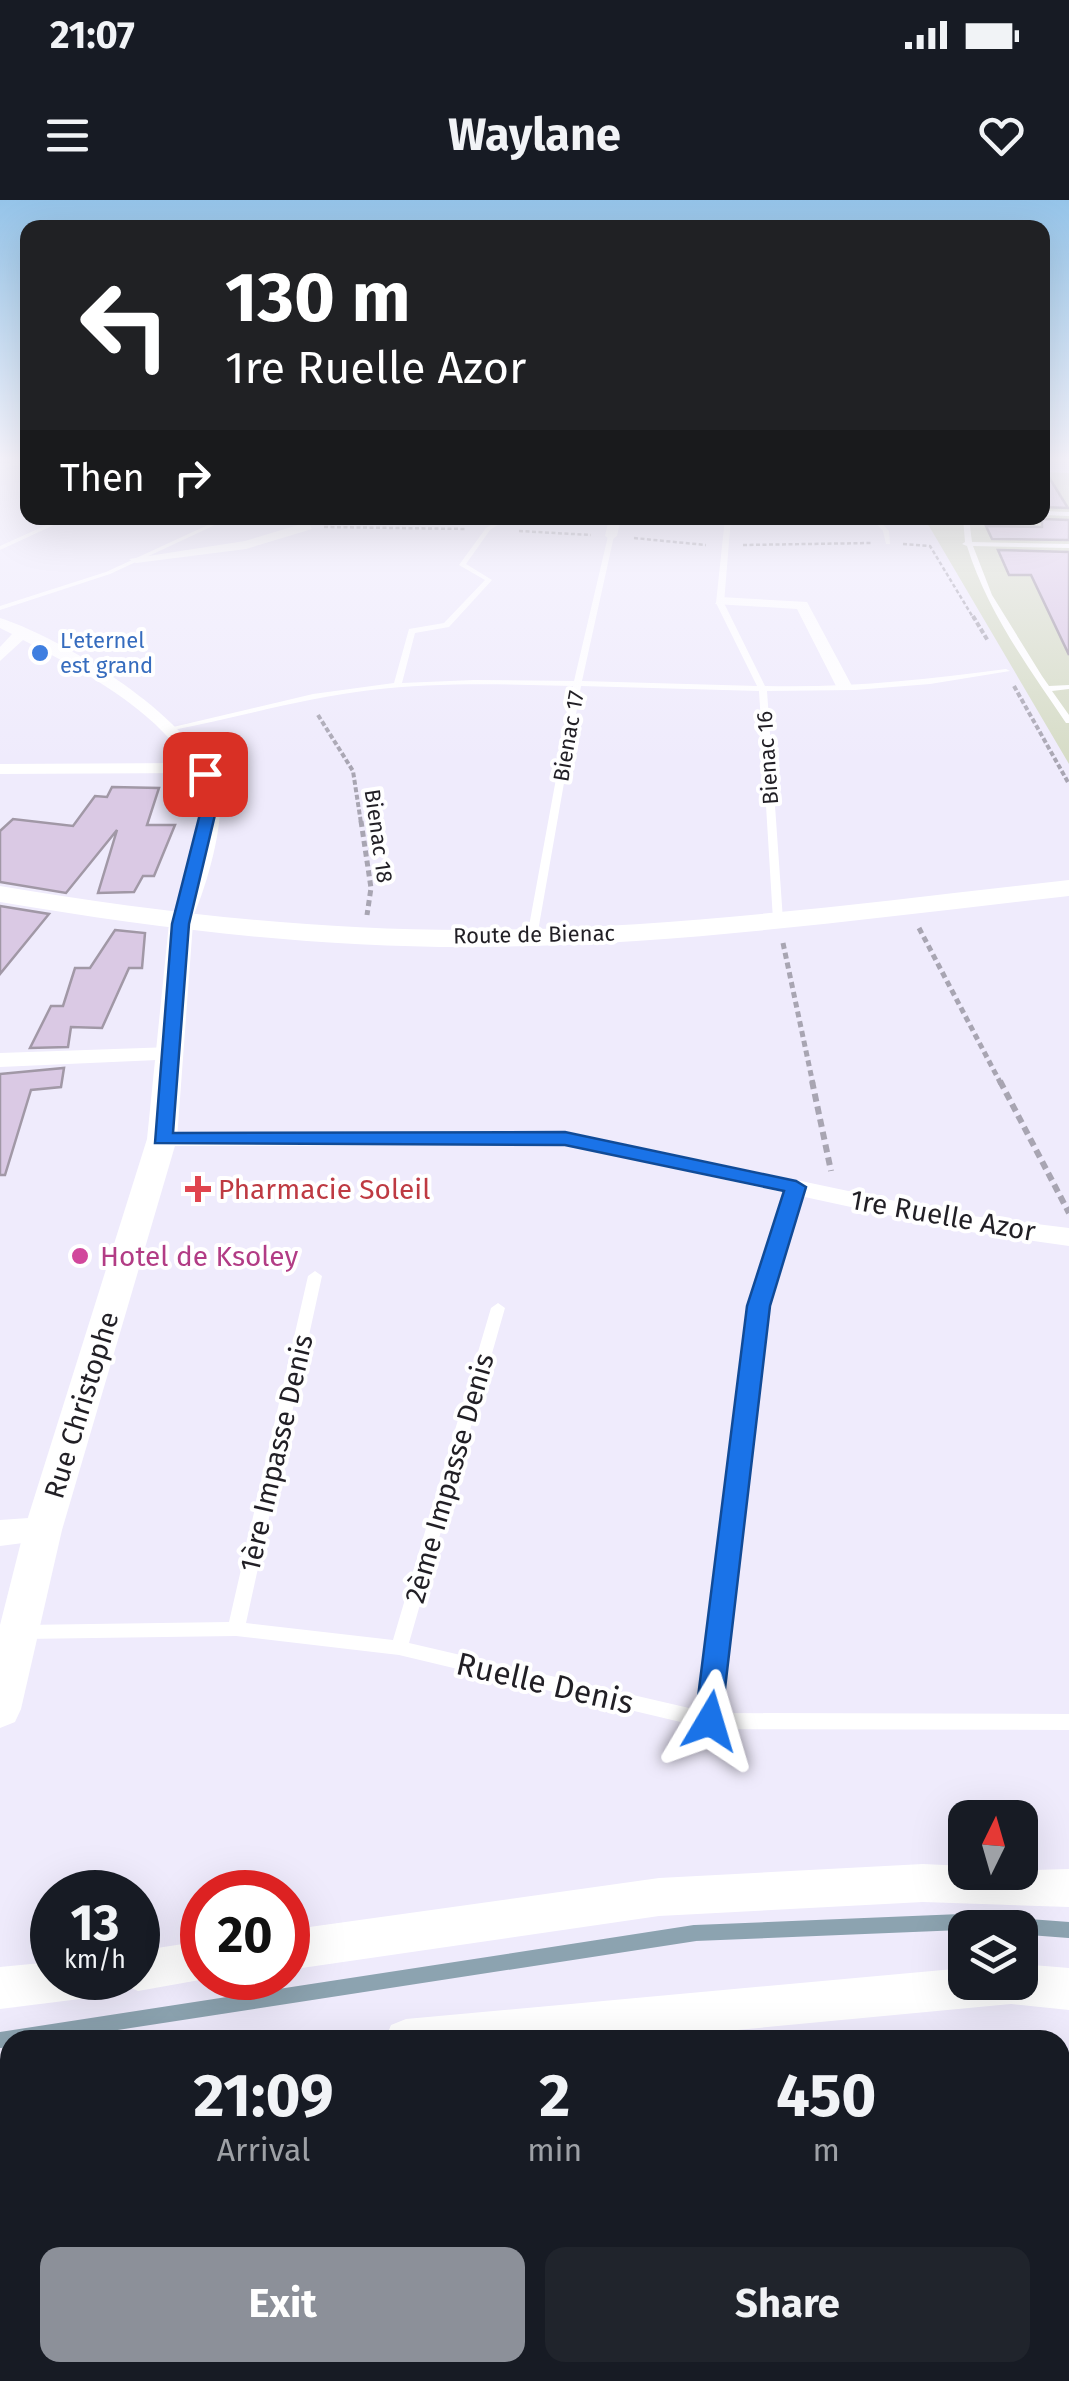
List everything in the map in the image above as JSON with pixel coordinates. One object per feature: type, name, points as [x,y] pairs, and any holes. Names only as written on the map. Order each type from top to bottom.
[{"type":"main road","name":"Route de Bienac","points":[[0,894],[181,924],[532,937],[778,920],[1069,888]]},
{"type":"street","points":[[136,560],[146,559]]},
{"type":"street","points":[[720,601],[802,605],[824,655],[844,686]]},
{"type":"street","points":[[0,622],[173,728],[201,768],[211,798],[181,924]]},
{"type":"street","points":[[0,656],[21,633]]},
{"type":"street","points":[[0,769],[201,768]]},
{"type":"street","name":"Rue Christophe","points":[[0,1709],[22,1632],[43,1530],[162,1139],[181,924]]},
{"type":"street","points":[[0,1060],[172,1054]]},
{"type":"street","name":"1re Ruelle Azor","points":[[162,1139],[565,1138],[957,1222],[1069,1237]]},
{"type":"street","points":[[0,1533],[43,1530]]},
{"type":"street","points":[[310,1947],[659,1898],[923,1882],[1069,1888]]},
{"type":"street","points":[[514,2030],[1011,1984],[1069,1989]]},
{"type":"street","points":[[0,1988],[30,1985]]},
{"type":"lane","points":[[397,685],[412,632],[446,624],[490,580],[462,567],[468,559]]},
{"type":"lane","name":"Bienac 17","points":[[532,937],[576,685],[606,559]]},
{"type":"lane","points":[[720,601],[725,559]]},
{"type":"lane","points":[[973,559],[1014,638],[1069,722]]},
{"type":"lane","points":[[0,608],[136,560]]},
{"type":"lane","name":"Bienac 16","points":[[720,601],[763,690],[778,920]]},
{"type":"lane","points":[[173,728],[305,698],[397,685],[763,690],[963,679],[1006,670]]},
{"type":"lane","points":[[1047,688],[1069,687]]},
{"type":"lane","points":[[710,1721],[758,1306],[796,1187]]},
{"type":"lane","name":"1ère Impasse Denis","points":[[236,1628],[316,1276]]},
{"type":"lane","name":"2ème Impasse Denis","points":[[399,1648],[498,1308]]},
{"type":"lane","name":"Ruelle Denis","points":[[22,1632],[236,1628],[399,1648],[710,1721],[1069,1722]]},
{"type":"path","points":[[938,559],[1069,784]]},
{"type":"path","name":"Bienac 18","points":[[305,698],[332,731],[353,771],[370,888],[364,932]]},
{"type":"path","points":[[907,905],[1069,1213]]},
{"type":"path","points":[[778,920],[837,1196]]},
{"type":"green space","points":[[948,559],[1069,559],[1069,764]]},
{"type":"building","points":[[1002,559],[1069,559],[1069,655],[1031,575],[1009,575]]},
{"type":"building","points":[[112,787],[159,788],[147,825],[175,825],[154,876],[143,876],[134,892],[98,893],[117,830],[66,893],[0,882],[0,831],[13,819],[73,826],[95,796],[107,797]]},
{"type":"building","points":[[0,906],[49,914],[0,974]]},
{"type":"building","points":[[115,930],[145,933],[142,968],[129,968],[102,1028],[71,1027],[68,1047],[30,1048],[51,1006],[63,1006],[75,968],[90,968]]},
{"type":"building","points":[[64,1068],[61,1087],[31,1090],[5,1175],[0,1175],[0,1074]]},
{"type":"waterway","points":[[65,2030],[695,1933],[961,1922],[1069,1930]]},
{"type":"place","name":"L'eternel est grand","points":[[40,653]]},
{"type":"place","name":"Pharmacie Soleil","points":[[198,1189]]},
{"type":"place","name":"Hotel de Ksoley","points":[[80,1256]]},
{"type":"route","points":[[205,774],[211,798],[201,853],[181,924],[162,1139],[565,1138],[796,1187],[758,1306],[710,1721]]}]
